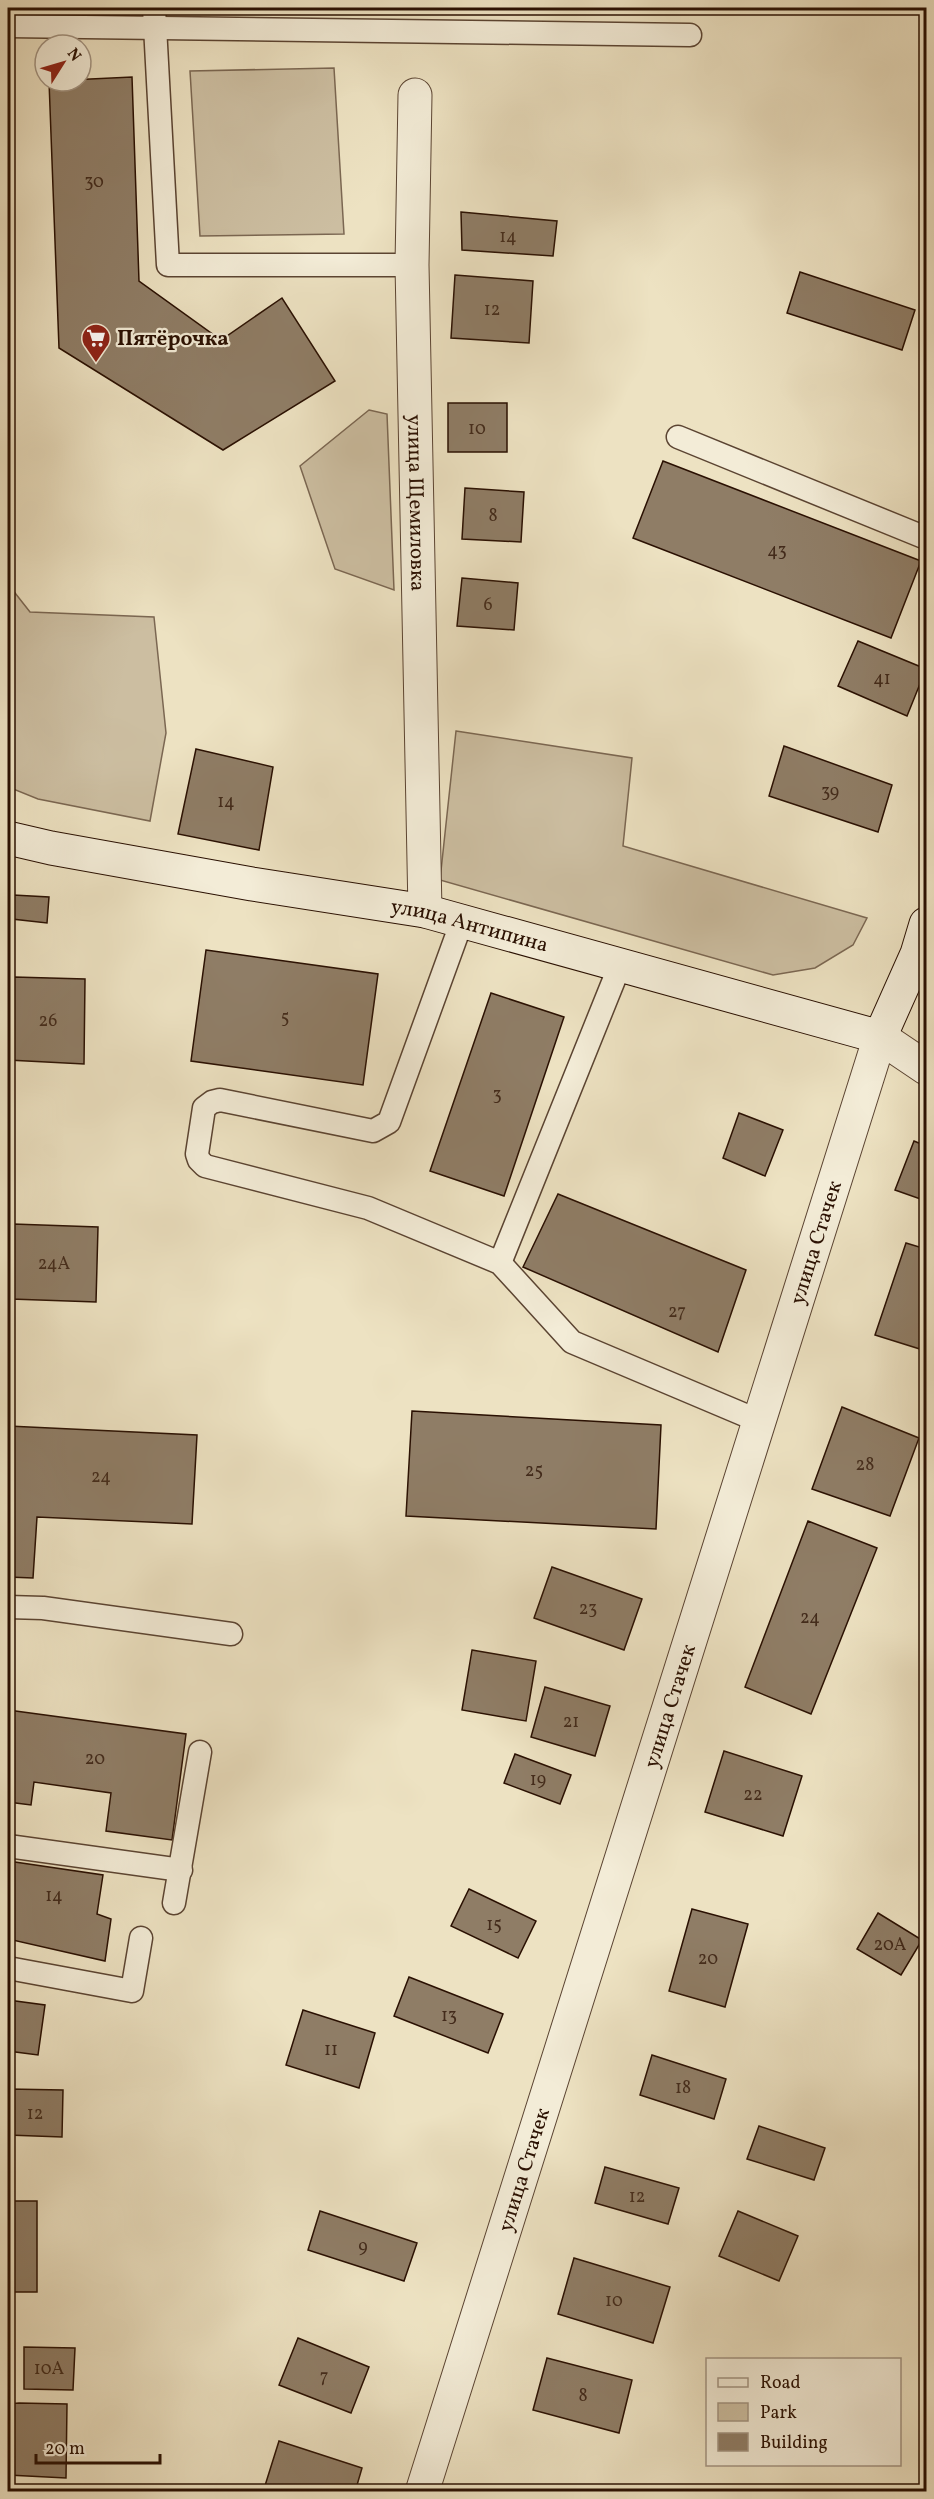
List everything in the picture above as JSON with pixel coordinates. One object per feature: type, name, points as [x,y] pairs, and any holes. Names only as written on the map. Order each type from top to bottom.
[{"type":"street","name":"улица Щемиловка","points":[[415,94],[412,265],[425,911]]},
{"type":"street","name":"улица Антипина","points":[[8,838],[51,848],[252,884],[425,911],[880,1037],[927,1068]]},
{"type":"street","name":"улица Стачек","points":[[422,2492],[880,1037],[917,954],[927,924]]},
{"type":"lane","points":[[155,18],[168,265],[412,265]]},
{"type":"lane","points":[[8,26],[155,18],[690,35]]},
{"type":"lane","points":[[678,437],[927,538]]},
{"type":"lane","points":[[462,921],[389,1122],[373,1131],[220,1100],[204,1108],[197,1154],[199,1160],[205,1166],[368,1208],[500,1263],[573,1342],[759,1421]]},
{"type":"lane","points":[[500,1263],[620,965]]},
{"type":"lane","points":[[8,1607],[43,1608],[231,1634]]},
{"type":"lane","points":[[174,1903],[200,1752]]},
{"type":"lane","points":[[8,1846],[181,1870]]},
{"type":"lane","points":[[8,1968],[132,1991],[141,1938]]},
{"type":"green space","points":[[334,68],[344,234],[200,236],[190,71]]},
{"type":"green space","points":[[369,410],[387,414],[394,590],[335,569],[300,466]]},
{"type":"green space","points":[[8,584],[30,612],[154,617],[166,733],[150,821],[38,799],[11,788],[8,790]]},
{"type":"green space","points":[[456,731],[632,758],[623,846],[867,918],[853,945],[815,968],[773,975],[440,880]]},
{"type":"building","points":[[468,8],[601,8],[601,10]]},
{"type":"building","points":[[132,77],[139,281],[221,340],[282,298],[335,381],[223,450],[59,348],[49,93],[93,93],[93,79]]},
{"type":"building","points":[[461,212],[557,221],[553,256],[462,250]]},
{"type":"building","points":[[800,272],[915,310],[902,350],[787,313]]},
{"type":"building","points":[[455,275],[533,281],[529,343],[451,338]]},
{"type":"building","points":[[448,403],[507,403],[507,452],[448,452]]},
{"type":"building","points":[[663,461],[921,561],[891,638],[633,538]]},
{"type":"building","points":[[465,488],[524,492],[521,542],[462,539]]},
{"type":"building","points":[[462,578],[518,583],[514,630],[457,626]]},
{"type":"building","points":[[858,641],[926,669],[907,716],[838,686]]},
{"type":"building","points":[[784,746],[892,785],[878,832],[769,796]]},
{"type":"building","points":[[196,749],[273,767],[259,850],[178,834]]},
{"type":"building","points":[[13,895],[49,897],[47,923],[12,919]]},
{"type":"building","points":[[206,950],[378,974],[363,1085],[191,1061]]},
{"type":"building","points":[[14,977],[85,979],[84,1064],[8,1060]]},
{"type":"building","points":[[491,993],[564,1017],[504,1196],[430,1171]]},
{"type":"building","points":[[739,1113],[783,1130],[765,1176],[723,1158]]},
{"type":"building","points":[[914,1141],[926,1146],[926,1201],[895,1190]]},
{"type":"building","points":[[558,1194],[746,1270],[718,1352],[523,1267]]},
{"type":"building","points":[[13,1224],[98,1227],[96,1302],[11,1299]]},
{"type":"building","points":[[906,1243],[926,1249],[926,1341],[923,1350],[875,1335]]},
{"type":"building","points":[[842,1407],[919,1438],[890,1516],[812,1489]]},
{"type":"building","points":[[412,1411],[661,1425],[656,1529],[406,1516]]},
{"type":"building","points":[[8,1426],[197,1435],[192,1524],[37,1517],[33,1578],[8,1577]]},
{"type":"building","points":[[808,1521],[877,1548],[811,1714],[745,1687]]},
{"type":"building","points":[[552,1567],[642,1599],[624,1650],[534,1618]]},
{"type":"building","points":[[472,1650],[536,1661],[526,1721],[462,1710]]},
{"type":"building","points":[[545,1687],[610,1706],[595,1756],[531,1737]]},
{"type":"building","points":[[8,1710],[186,1734],[172,1840],[106,1831],[111,1793],[34,1782],[31,1805],[8,1802]]},
{"type":"building","points":[[724,1751],[802,1776],[783,1836],[705,1812]]},
{"type":"building","points":[[515,1754],[571,1775],[560,1804],[504,1783]]},
{"type":"building","points":[[8,1861],[103,1875],[97,1914],[111,1919],[105,1961],[8,1939]]},
{"type":"building","points":[[469,1889],[536,1921],[518,1958],[451,1926]]},
{"type":"building","points":[[692,1909],[748,1924],[725,2007],[669,1991]]},
{"type":"building","points":[[878,1913],[922,1940],[901,1975],[857,1949]]},
{"type":"building","points":[[409,1977],[503,2014],[488,2053],[394,2016]]},
{"type":"building","points":[[8,2000],[45,2005],[38,2055],[8,2051]]},
{"type":"building","points":[[303,2010],[375,2033],[359,2088],[286,2065]]},
{"type":"building","points":[[652,2055],[726,2079],[714,2119],[640,2095]]},
{"type":"building","points":[[8,2089],[63,2090],[62,2137],[8,2135]]},
{"type":"building","points":[[759,2126],[825,2148],[814,2180],[747,2159]]},
{"type":"building","points":[[605,2167],[679,2188],[668,2224],[595,2203]]},
{"type":"building","points":[[8,2201],[37,2201],[37,2292],[8,2292]]},
{"type":"building","points":[[320,2211],[417,2243],[404,2281],[308,2250]]},
{"type":"building","points":[[738,2211],[798,2236],[779,2281],[719,2256]]},
{"type":"building","points":[[574,2258],[670,2287],[653,2343],[558,2314]]},
{"type":"building","points":[[298,2338],[369,2367],[351,2413],[279,2385]]},
{"type":"building","points":[[24,2347],[75,2348],[73,2390],[24,2389]]},
{"type":"building","points":[[547,2358],[632,2380],[619,2433],[533,2410]]},
{"type":"building","points":[[8,2404],[67,2404],[66,2478],[8,2475]]},
{"type":"building","points":[[279,2441],[362,2468],[355,2492],[263,2492]]},
{"type":"place","name":"Пятёрочка","points":[[96,364]]}]
